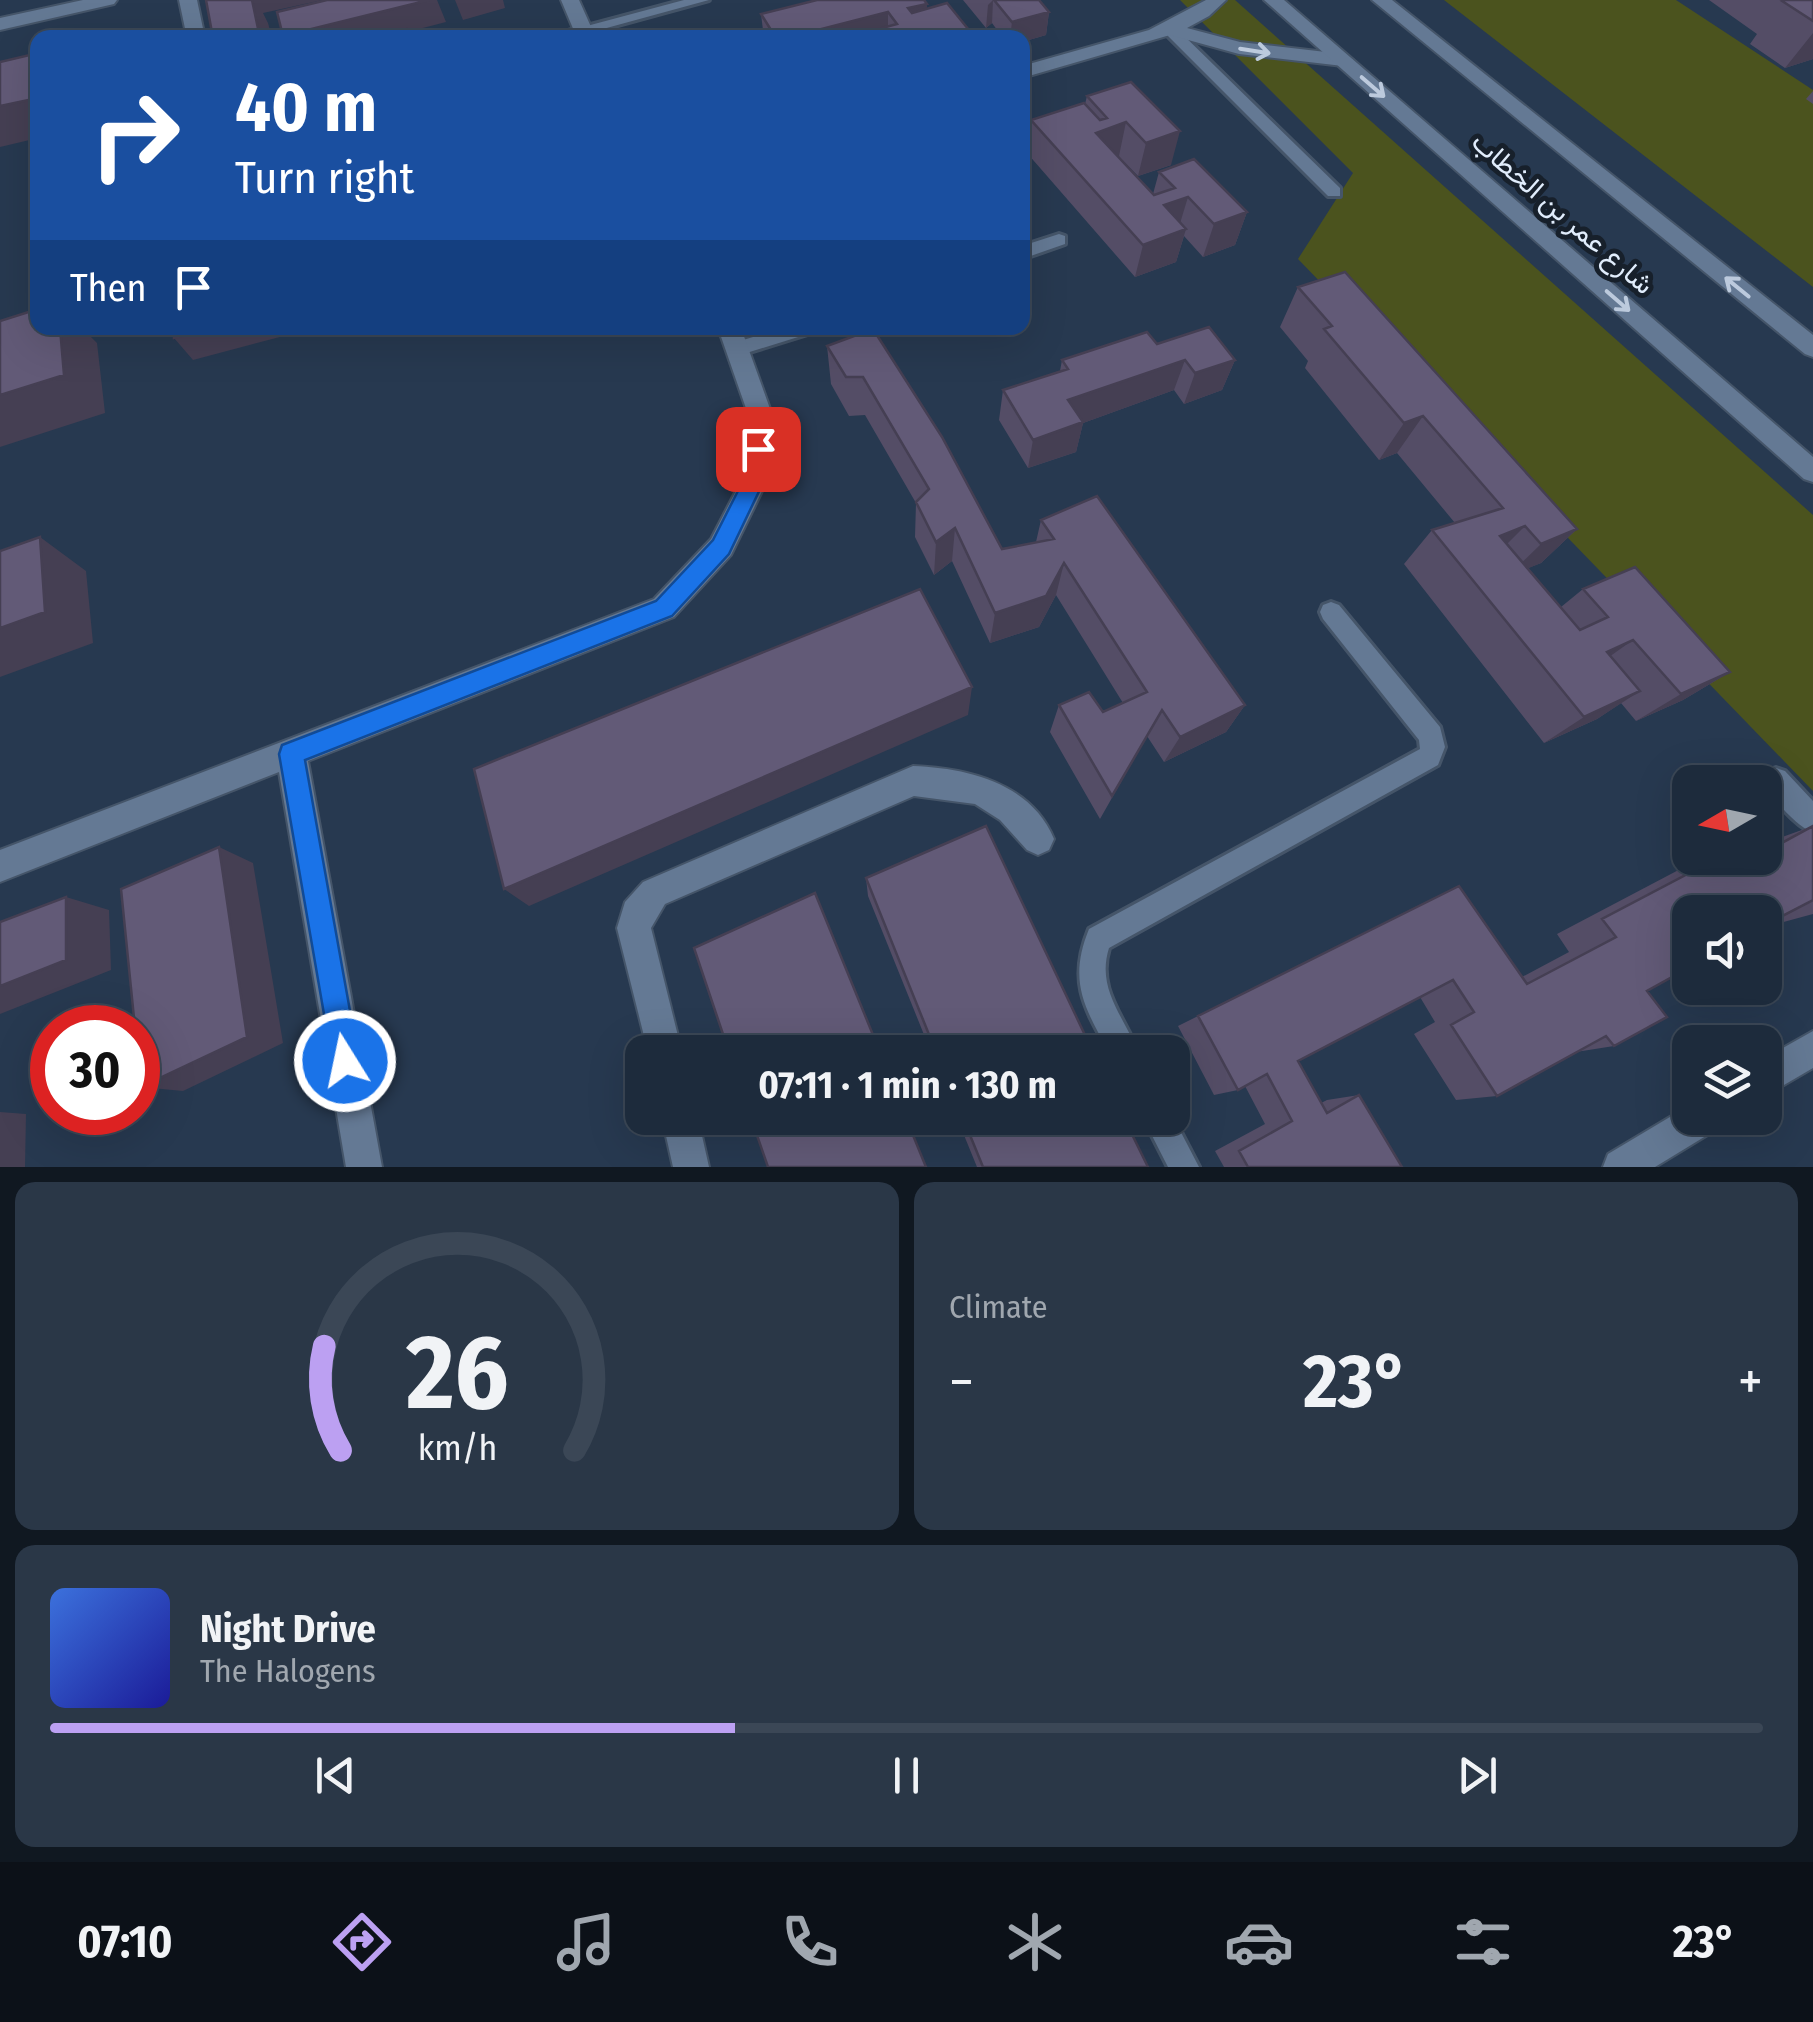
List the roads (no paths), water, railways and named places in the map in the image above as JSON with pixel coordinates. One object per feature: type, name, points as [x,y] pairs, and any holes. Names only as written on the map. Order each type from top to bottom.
[{"type":"street","points":[[0,24],[108,0]]},
{"type":"street","points":[[188,0],[194,30]]},
{"type":"street","points":[[570,0],[584,30]]},
{"type":"street","points":[[1030,70],[1169,29],[1210,8],[1217,0]]},
{"type":"street","name":"شارع عمر بن الخطاب","points":[[1273,0],[1813,472]]},
{"type":"street","name":"شارع عمر بن الخطاب","points":[[1381,0],[1813,348]]},
{"type":"street","points":[[1169,29],[1239,48],[1344,60]]},
{"type":"street","points":[[0,866],[664,608],[721,547],[754,481],[761,416],[735,338]]},
{"type":"street","points":[[291,754],[364,1167]]},
{"type":"street","points":[[660,1035],[634,928],[637,914],[654,893],[913,782],[956,781],[988,792],[1016,812],[1038,839]]},
{"type":"street","points":[[1782,1067],[1813,1048]]},
{"type":"street","points":[[684,1135],[691,1167]]},
{"type":"street","points":[[1621,1167],[1673,1135]]},
{"type":"lane","points":[[596,30],[702,0]]},
{"type":"lane","points":[[1169,29],[1334,192]]},
{"type":"lane","points":[[1030,250],[1059,240]]},
{"type":"lane","points":[[1116,1035],[1088,977],[1099,938],[1429,757],[1433,747],[1431,735],[1332,612]]},
{"type":"lane","points":[[1782,786],[1813,820]]},
{"type":"lane","points":[[1167,1135],[1184,1167]]}]
